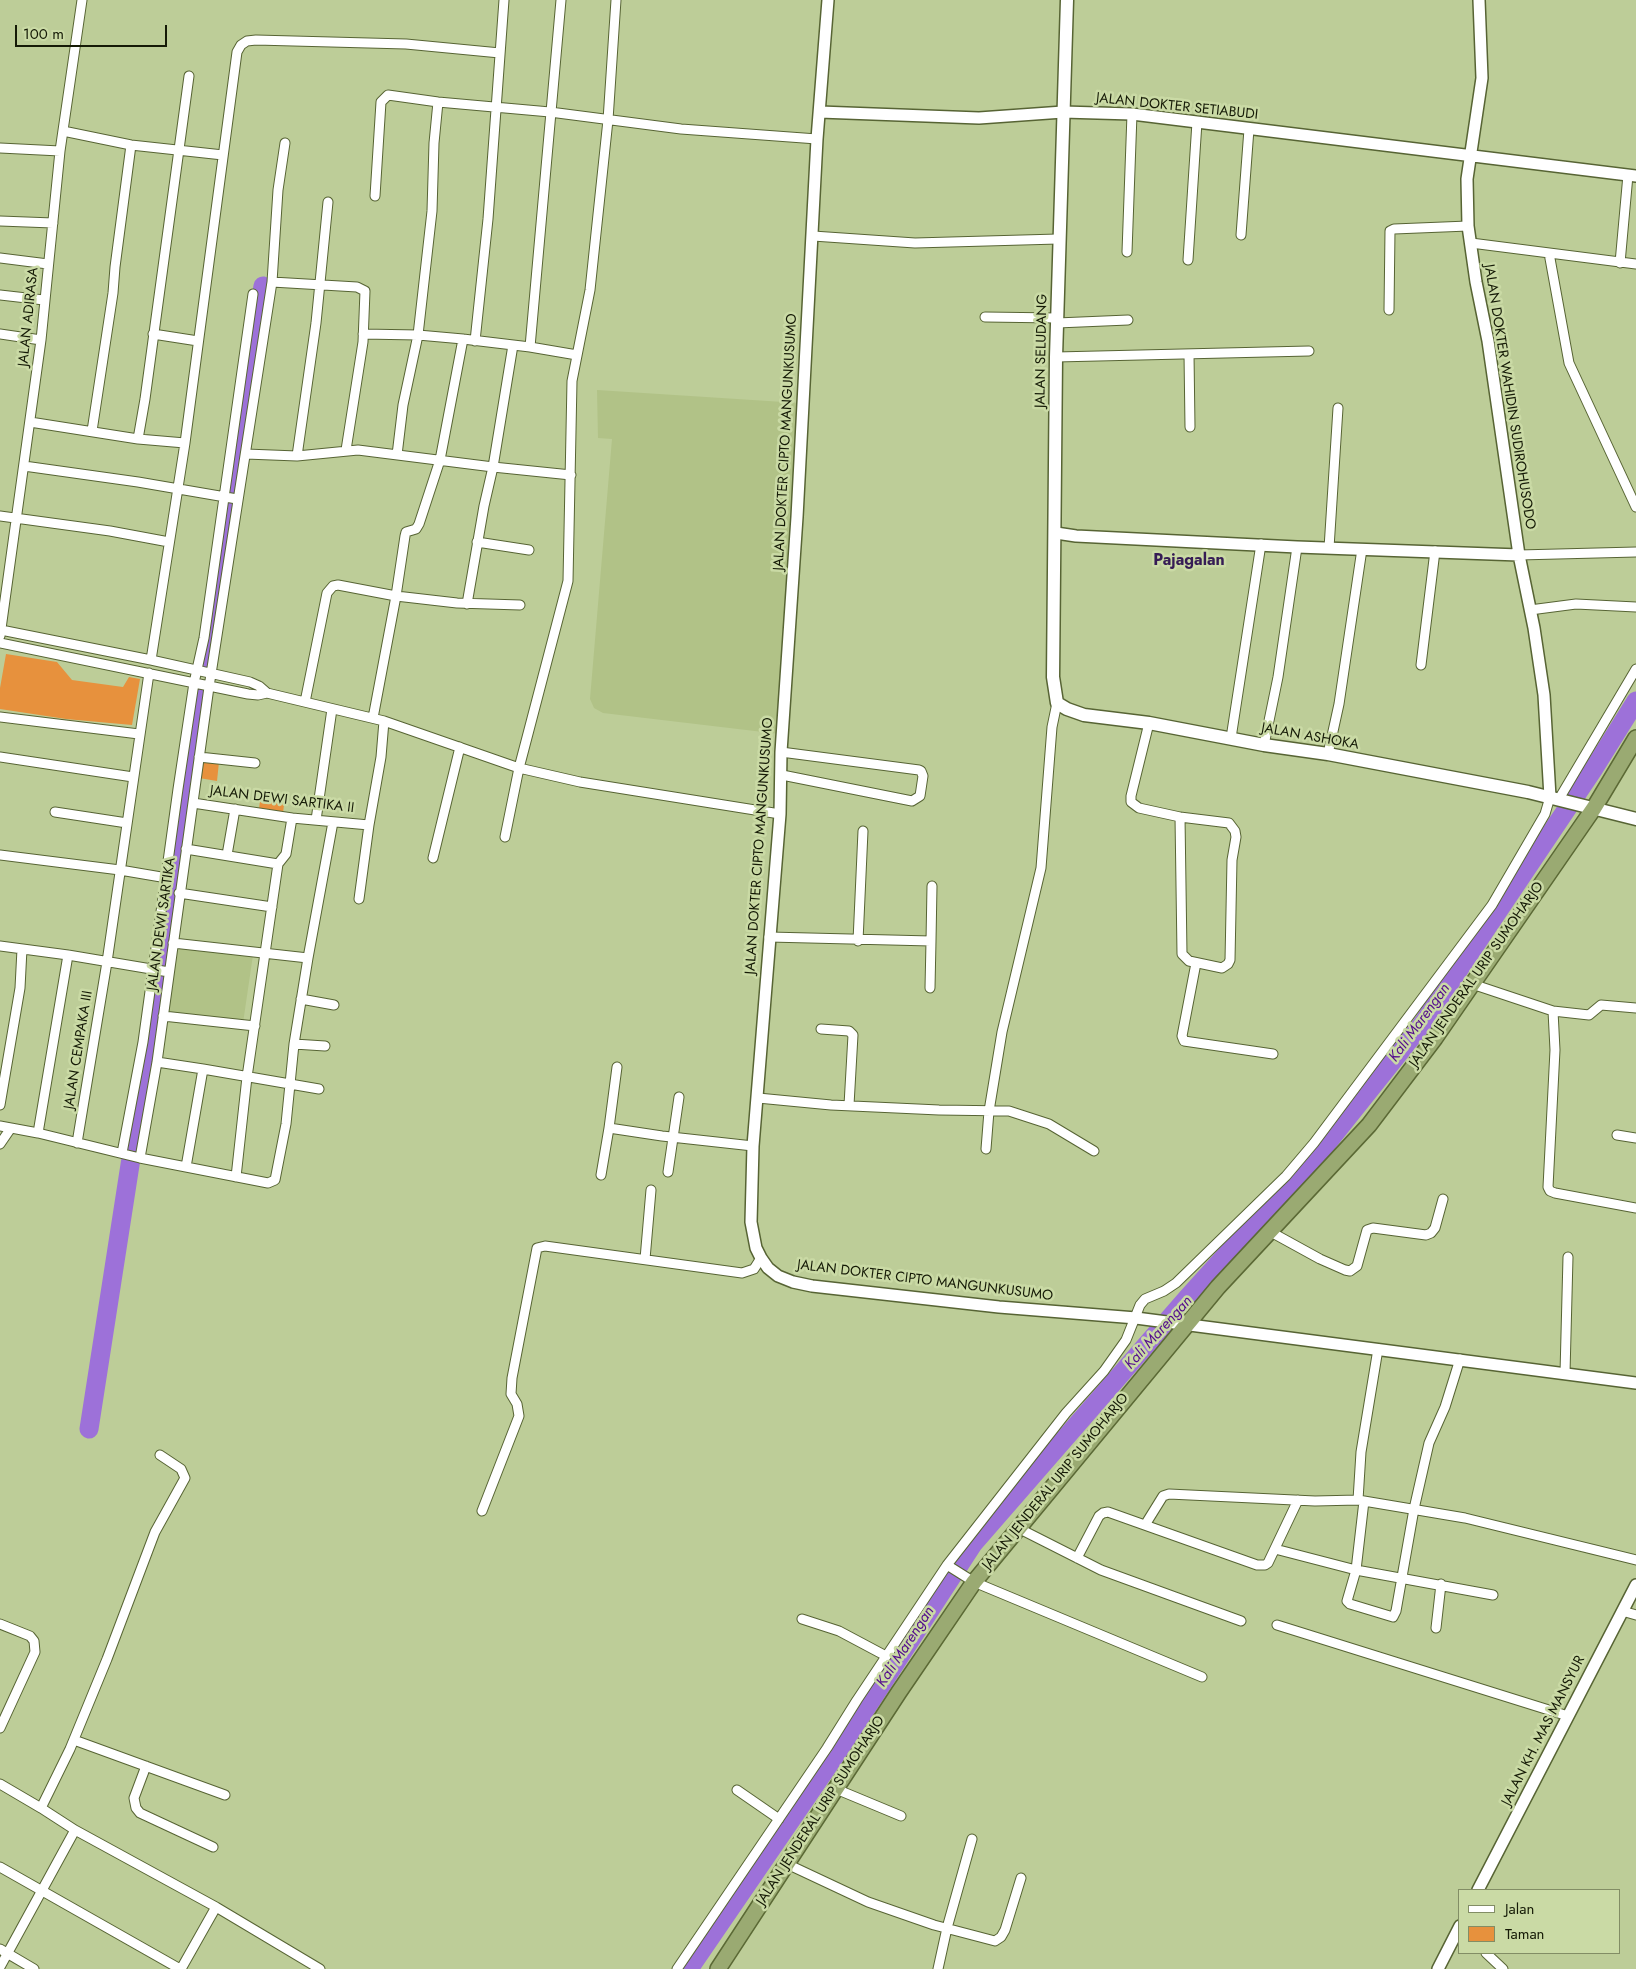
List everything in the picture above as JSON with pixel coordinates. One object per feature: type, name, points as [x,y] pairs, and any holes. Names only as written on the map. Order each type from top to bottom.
[{"type":"highway","name":"JALAN JENDERAL URIP SUMOHARJO","points":[[718,1969],[836,1789],[968,1579],[1018,1528],[1179,1324],[1269,1232],[1369,1125],[1436,1038],[1588,806],[1636,738]]},
{"type":"main road","name":"JALAN SELUDANG","points":[[1057,703],[1053,676],[1056,533],[1056,357],[1058,240],[1067,0]]},
{"type":"main road","name":"JALAN ASHOKA","points":[[1057,703],[1084,715],[1150,723],[1264,745],[1328,754],[1554,798]]},
{"type":"main road","points":[[1554,798],[1636,819]]},
{"type":"street","name":"JALAN ADIRASA","points":[[0,633],[41,340],[60,152],[82,0]]},
{"type":"street","points":[[475,341],[488,219],[504,0]]},
{"type":"street","points":[[530,347],[561,0]]},
{"type":"street","points":[[505,837],[519,768],[568,581],[572,381],[590,290],[608,120],[616,0]]},
{"type":"street","name":"JALAN DOKTER CIPTO MANGUNKUSUMO","points":[[828,0],[817,139],[797,517],[781,752],[780,814],[753,1146],[751,1222],[756,1248],[761,1258],[768,1268],[778,1276],[793,1282],[812,1286],[1000,1307],[1140,1318],[1636,1383]]},
{"type":"street","name":"JALAN DOKTER WAHIDIN SUDIROHUSODO","points":[[1479,0],[1482,78],[1467,186],[1468,226],[1476,282],[1488,341],[1519,556],[1544,695],[1554,798]]},
{"type":"street","points":[[151,660],[185,443],[237,52],[241,45],[247,41],[256,40],[393,43],[500,52]]},
{"type":"street","points":[[138,439],[180,151],[189,76]]},
{"type":"street","points":[[375,196],[381,106],[383,98],[388,95],[438,102],[550,112],[681,129],[817,139]]},
{"type":"street","points":[[396,455],[403,405],[418,336],[432,211],[434,143],[438,102]]},
{"type":"street","name":"JALAN DOKTER SETIABUDI","points":[[820,112],[979,118],[1063,112],[1132,114],[1632,176]]},
{"type":"street","points":[[1127,252],[1132,114]]},
{"type":"street","points":[[1188,260],[1197,122]]},
{"type":"street","points":[[1241,235],[1249,129]]},
{"type":"street","points":[[63,132],[131,145],[224,155]]},
{"type":"street","name":"JALAN DEWI SARTIKA","points":[[137,1157],[156,1062],[209,686],[272,282],[278,190],[285,143]]},
{"type":"street","points":[[92,431],[113,293],[131,145]]},
{"type":"street","points":[[0,148],[60,152]]},
{"type":"street","points":[[1620,262],[1632,176]]},
{"type":"street","points":[[297,456],[316,323],[328,202]]},
{"type":"street","points":[[0,221],[54,223]]},
{"type":"street","points":[[1389,310],[1390,231],[1394,229],[1468,226]]},
{"type":"street","points":[[813,236],[915,244],[1058,240]]},
{"type":"street","points":[[1471,243],[1636,264]]},
{"type":"street","points":[[1550,253],[1569,362],[1636,507]]},
{"type":"street","points":[[0,258],[48,264]]},
{"type":"street","points":[[272,282],[356,287],[365,291],[363,334],[346,450]]},
{"type":"street","points":[[122,1153],[143,1042],[194,683],[198,670],[220,536],[253,294]]},
{"type":"street","points":[[0,295],[44,300]]},
{"type":"street","points":[[985,317],[1128,320]]},
{"type":"street","points":[[0,334],[41,340]]},
{"type":"street","points":[[153,334],[198,341]]},
{"type":"street","points":[[363,334],[475,341],[530,347],[577,355]]},
{"type":"street","points":[[373,718],[396,596],[405,536],[406,532],[416,529],[440,460],[463,340]]},
{"type":"street","points":[[467,604],[477,542],[493,468],[513,345]]},
{"type":"street","points":[[1056,357],[1310,351]]},
{"type":"street","points":[[1188,354],[1190,427]]},
{"type":"street","points":[[1329,548],[1338,408]]},
{"type":"street","points":[[30,422],[138,439],[185,443]]},
{"type":"street","points":[[246,454],[297,456],[346,450],[493,468],[571,475]]},
{"type":"street","points":[[24,466],[237,499]]},
{"type":"street","points":[[0,516],[169,542]]},
{"type":"street","points":[[1056,533],[1076,536],[1297,547],[1436,551],[1519,556],[1636,552]]},
{"type":"street","points":[[477,542],[529,550]]},
{"type":"street","points":[[1231,738],[1260,544]]},
{"type":"street","points":[[1264,745],[1278,677],[1297,547]]},
{"type":"street","points":[[1328,754],[1339,704],[1362,549]]},
{"type":"street","points":[[1421,666],[1436,551]]},
{"type":"street","points":[[305,702],[329,589],[338,585],[396,596],[467,604],[520,605]]},
{"type":"street","points":[[1530,610],[1576,604],[1636,607]]},
{"type":"street","points":[[0,633],[198,670],[250,682],[259,686],[267,693]]},
{"type":"street","points":[[0,643],[253,695],[267,693],[373,718],[519,768],[580,782],[780,814]]},
{"type":"street","points":[[677,1969],[779,1819],[886,1656],[1066,1413],[1104,1370],[1126,1340],[1140,1318],[1140,1305],[1145,1300],[1176,1283],[1286,1176],[1314,1143],[1492,905],[1554,798],[1636,669]]},
{"type":"street","name":"JALAN CEMPAKA III","points":[[77,1143],[107,962],[149,673]]},
{"type":"street","points":[[986,1149],[989,1111],[1002,1032],[1041,868],[1052,726],[1057,703]]},
{"type":"street","points":[[316,820],[332,709]]},
{"type":"street","points":[[0,717],[139,734]]},
{"type":"street","points":[[359,899],[381,757],[384,721]]},
{"type":"street","points":[[1150,723],[1131,802],[1139,808],[1180,817],[1229,823],[1233,827],[1236,837],[1232,860],[1230,960],[1222,968],[1196,963],[1184,958],[1182,954],[1180,817]]},
{"type":"street","points":[[433,858],[460,747]]},
{"type":"street","points":[[781,752],[919,770],[923,776],[920,796],[912,801],[782,775]]},
{"type":"street","points":[[0,757],[133,777]]},
{"type":"street","points":[[199,757],[255,763]]},
{"type":"street","name":"JALAN DEWI SARTIKA II","points":[[193,803],[292,818],[369,825]]},
{"type":"street","points":[[227,855],[234,809]]},
{"type":"street","points":[[55,812],[127,823]]},
{"type":"street","points":[[236,1177],[247,1077],[278,864],[286,854],[292,818]]},
{"type":"street","points":[[0,1126],[236,1177],[268,1183],[275,1180],[286,1124],[289,1083],[301,998],[332,822]]},
{"type":"street","points":[[858,941],[863,831]]},
{"type":"street","points":[[186,849],[278,864]]},
{"type":"street","points":[[0,855],[120,870],[167,878]]},
{"type":"street","points":[[930,988],[932,886]]},
{"type":"street","points":[[179,893],[272,906]]},
{"type":"street","points":[[769,937],[858,941],[931,941]]},
{"type":"street","points":[[173,943],[308,958]]},
{"type":"street","points":[[0,946],[68,954],[168,972]]},
{"type":"street","points":[[0,1105],[20,988],[22,949]]},
{"type":"street","points":[[38,1133],[68,954]]},
{"type":"street","points":[[1196,963],[1182,1036],[1184,1041],[1273,1054]]},
{"type":"street","points":[[1472,984],[1553,1011],[1589,1014],[1601,1005],[1636,1008]]},
{"type":"street","points":[[301,998],[334,1005]]},
{"type":"street","points":[[1553,1011],[1555,1050],[1548,1187],[1554,1193],[1636,1208]]},
{"type":"street","points":[[163,1016],[255,1026]]},
{"type":"street","points":[[821,1029],[849,1031],[853,1035],[849,1105]]},
{"type":"street","points":[[294,1044],[325,1046]]},
{"type":"street","points":[[156,1062],[319,1088]]},
{"type":"street","points":[[601,1175],[617,1067]]},
{"type":"street","points":[[186,1166],[202,1069]]},
{"type":"street","points":[[668,1172],[679,1096]]},
{"type":"street","points":[[758,1098],[849,1105],[1009,1111],[1049,1124],[1094,1151]]},
{"type":"street","points":[[0,1144],[12,1128]]},
{"type":"street","points":[[609,1128],[753,1146]]},
{"type":"street","points":[[1617,1135],[1636,1138]]},
{"type":"street","points":[[646,1259],[651,1190]]},
{"type":"street","points":[[1269,1232],[1320,1259],[1350,1271],[1357,1266],[1367,1230],[1373,1228],[1430,1233],[1435,1228],[1443,1199]]},
{"type":"street","points":[[482,1511],[519,1416],[517,1404],[511,1394],[512,1378],[537,1248],[545,1246],[742,1272],[754,1268],[761,1258]]},
{"type":"street","points":[[1565,1373],[1568,1257]]},
{"type":"street","points":[[1378,1349],[1361,1452],[1361,1500],[1356,1570],[1347,1599],[1348,1603],[1390,1616],[1396,1614],[1414,1509],[1429,1443],[1445,1407],[1460,1359]]},
{"type":"street","points":[[41,1808],[74,1740],[155,1532],[185,1478],[182,1469],[160,1455]]},
{"type":"street","points":[[1145,1525],[1163,1496],[1169,1494],[1298,1500],[1361,1500],[1465,1518],[1636,1560]]},
{"type":"street","points":[[1077,1558],[1099,1516],[1108,1512],[1261,1566],[1268,1563],[1298,1500]]},
{"type":"street","points":[[1018,1528],[1102,1570],[1241,1621]]},
{"type":"street","points":[[1275,1549],[1356,1570],[1493,1595]]},
{"type":"street","points":[[951,1567],[968,1579],[1202,1677]]},
{"type":"street","points":[[1436,1628],[1441,1584]]},
{"type":"street","name":"JALAN KH. MAS MANSYUR","points":[[1479,1889],[1636,1585]]},
{"type":"street","points":[[1622,1611],[1636,1615]]},
{"type":"street","points":[[802,1618],[839,1631],[886,1656]]},
{"type":"street","points":[[0,1624],[30,1636],[34,1641],[36,1652],[34,1660],[0,1728]]},
{"type":"street","points":[[1277,1624],[1568,1716]]},
{"type":"street","points":[[74,1740],[225,1795]]},
{"type":"street","points":[[146,1766],[134,1798],[136,1808],[140,1812],[213,1847]]},
{"type":"street","points":[[0,1784],[75,1830],[216,1907],[320,1969]]},
{"type":"street","points":[[836,1789],[901,1816]]},
{"type":"street","points":[[737,1790],[779,1819]]},
{"type":"street","points":[[0,1967],[4,1952],[75,1830]]},
{"type":"street","points":[[938,1969],[947,1928],[972,1839]]},
{"type":"street","points":[[787,1864],[868,1902],[947,1928],[991,1940],[998,1940],[1005,1930],[1021,1878]]},
{"type":"street","points":[[0,1867],[181,1969],[216,1907]]},
{"type":"street","points":[[1438,1969],[1458,1929]]},
{"type":"street","points":[[4,1952],[34,1969]]},
{"type":"street","points":[[1487,1954],[1503,1969]]},
{"type":"shaded area","points":[[597,390],[799,403],[780,734],[603,713],[594,708],[590,699],[612,439],[598,438]]},
{"type":"shaded area","points":[[177,947],[253,955],[243,1023],[167,1013]]},
{"type":"green space","points":[[6,654],[57,662],[72,680],[123,687],[129,677],[140,679],[132,725],[66,719],[0,709],[0,688]]},
{"type":"green space","points":[[202,760],[219,762],[217,781],[199,778]]},
{"type":"green space","points":[[261,793],[285,797],[283,813],[259,809]]},
{"type":"waterway","points":[[205,666],[230,490],[263,286]]},
{"type":"waterway","points":[[89,1429],[161,981],[200,690]]},
{"type":"waterway","name":"Kali Marengan","points":[[689,1969],[835,1756],[973,1544],[1188,1297],[1324,1147],[1423,1023],[1593,770],[1636,701]]},
{"type":"district","name":"Pajagalan","points":[[1189,561]]}]
